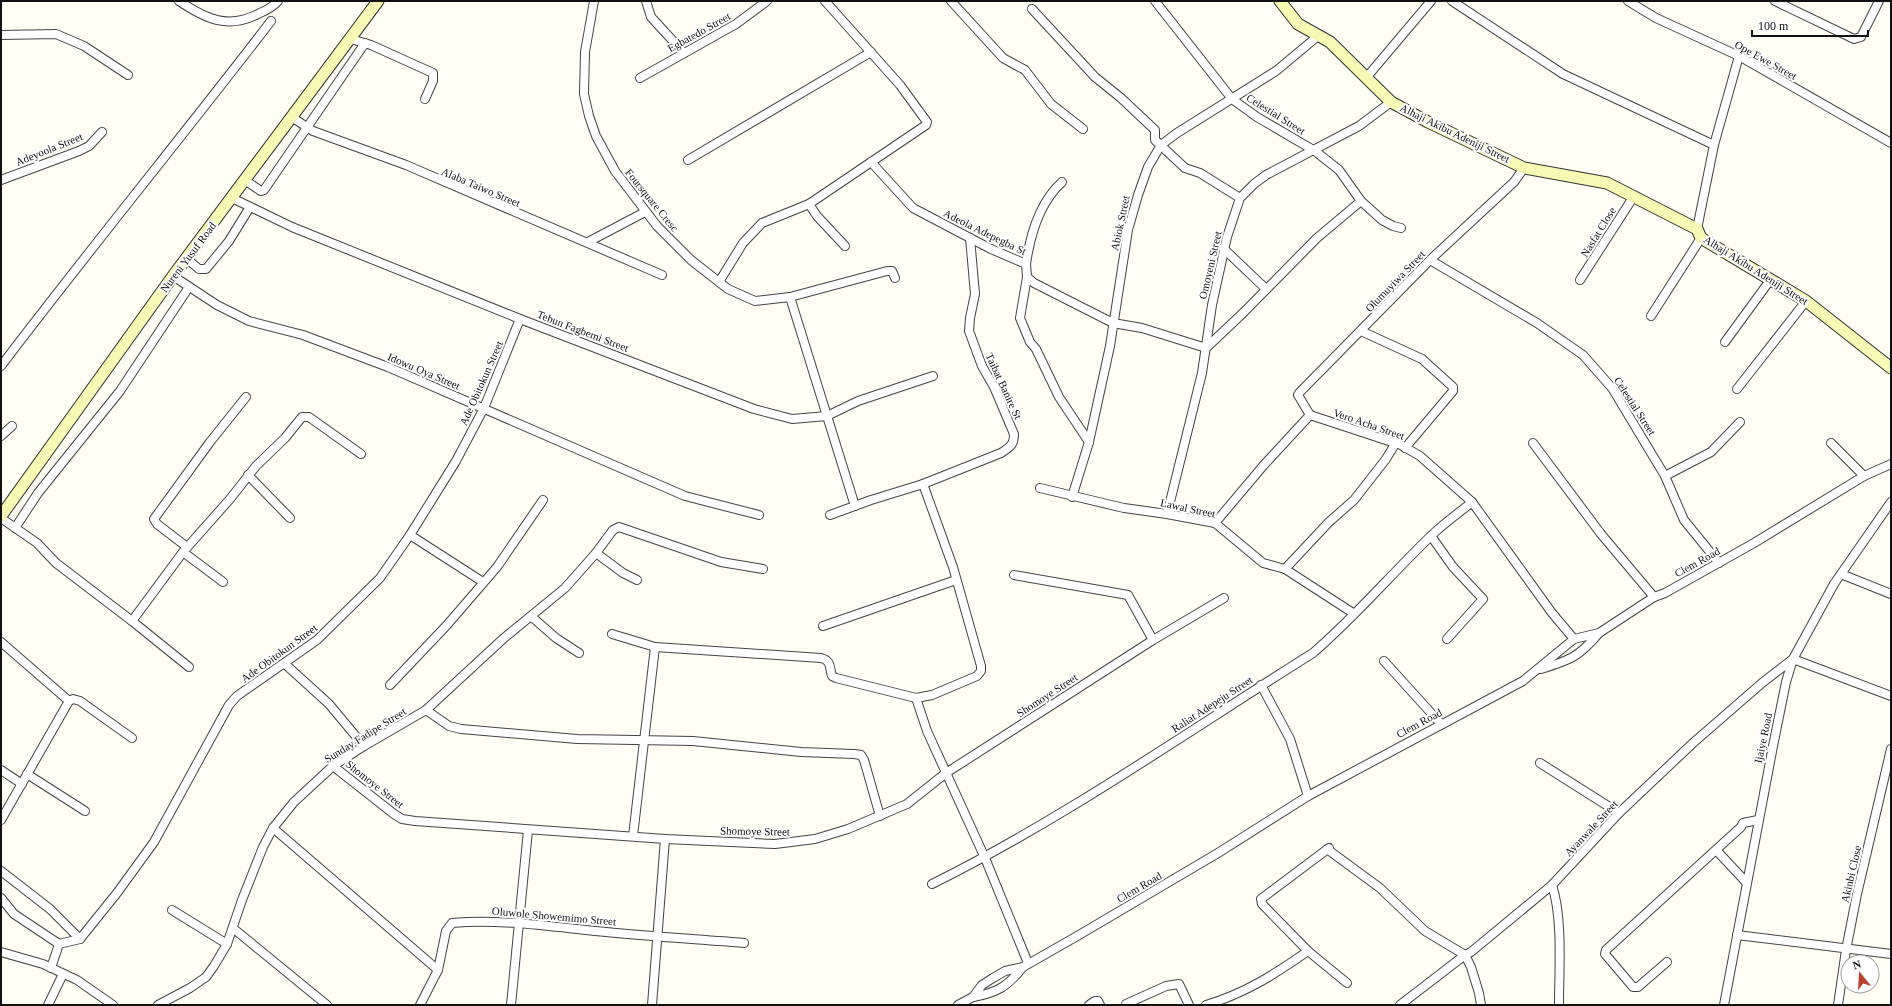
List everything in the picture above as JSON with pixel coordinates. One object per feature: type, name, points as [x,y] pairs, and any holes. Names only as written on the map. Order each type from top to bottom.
[{"type":"street","points":[[179,1],[200,15],[223,22],[235,22],[255,16],[268,9],[278,1]]},
{"type":"street","name":"Nureni Yusuf Road","points":[[1,517],[173,276],[293,118],[378,1]]},
{"type":"street","name":"Foursquare Cresc","points":[[594,1],[585,52],[584,94],[585,104],[596,136],[606,156],[645,212],[672,242],[691,260],[728,289],[755,301],[790,297],[887,271],[892,272],[895,278]]},
{"type":"street","points":[[646,1],[651,17],[684,53]]},
{"type":"street","name":"Egbatedo Street","points":[[640,78],[736,24],[767,1]]},
{"type":"street","points":[[719,282],[743,243],[762,224],[809,204],[926,125],[927,122],[900,85],[825,1]]},
{"type":"street","points":[[951,1],[1003,58],[1025,70],[1051,104],[1083,129]]},
{"type":"street","name":"Celestial Street","points":[[1155,1],[1232,99],[1257,117],[1315,151],[1339,170],[1361,201],[1382,220],[1393,226],[1401,228]]},
{"type":"street","points":[[1366,78],[1431,1]]},
{"type":"street","points":[[1452,1],[1562,74],[1714,145]]},
{"type":"street","name":"Ope Ewe Street","points":[[1628,1],[1656,18],[1739,56],[1891,143]]},
{"type":"street","points":[[1775,1],[1854,39],[1861,37],[1879,1]]},
{"type":"street","name":"Alhaji Akibu Adeniji Street","points":[[1284,3],[1298,24],[1330,42],[1391,102],[1428,122],[1494,152],[1524,168],[1607,183],[1634,196],[1699,233],[1806,301],[1891,368]]},
{"type":"street","points":[[1032,9],[1095,77],[1121,98],[1155,130],[1155,140],[1185,168],[1200,173],[1240,198]]},
{"type":"street","points":[[1,366],[70,275],[210,101],[272,21]]},
{"type":"street","points":[[1,35],[56,34],[84,46],[128,75]]},
{"type":"street","name":"Abiok Street","points":[[1072,497],[1089,442],[1113,323],[1128,230],[1148,167],[1161,145],[1177,133],[1276,71],[1318,36]]},
{"type":"street","points":[[351,39],[433,73],[433,81],[425,99]]},
{"type":"street","points":[[246,181],[261,191],[264,190],[365,44]]},
{"type":"street","points":[[688,160],[871,52]]},
{"type":"street","points":[[1651,316],[1699,233],[1714,145],[1739,56]]},
{"type":"street","name":"Omoyeni Street","points":[[1167,514],[1202,373],[1212,305],[1223,248],[1240,198],[1254,184],[1266,175],[1315,151],[1359,126],[1391,102]]},
{"type":"street","name":"Alaba Taiwo Street","points":[[293,118],[308,128],[406,166],[536,222],[588,242],[662,275]]},
{"type":"street","name":"Adeyoola Street","points":[[1,180],[79,151],[95,141],[102,132]]},
{"type":"street","name":"Adeola Adepegba St","points":[[871,162],[913,208],[970,238],[1026,264],[1027,277],[1020,318],[1030,342],[1036,349],[1059,397],[1089,442]]},
{"type":"street","name":"Olumuyiwa Street","points":[[1310,414],[1298,395],[1430,260],[1514,182],[1524,168]]},
{"type":"street","points":[[1026,264],[1034,229],[1040,214],[1057,186],[1062,182]]},
{"type":"street","name":"Nasfat Close","points":[[1580,280],[1634,196]]},
{"type":"street","name":"Tebun Fagbemi Street","points":[[232,198],[292,227],[520,319],[754,409],[779,417],[792,419],[827,416],[858,401],[933,376]]},
{"type":"street","points":[[1027,277],[1034,283],[1113,323],[1142,328],[1206,348],[1316,238],[1361,201]]},
{"type":"street","points":[[809,204],[845,246]]},
{"type":"street","points":[[187,259],[199,269],[206,270],[229,241],[250,207]]},
{"type":"street","points":[[588,242],[645,212]]},
{"type":"street","name":"Taibat Banire St","points":[[830,515],[924,484],[1002,453],[1011,447],[1014,440],[1014,434],[994,387],[982,366],[969,331],[975,294],[970,238]]},
{"type":"street","points":[[1223,248],[1266,289]]},
{"type":"street","name":"Celestial Street","points":[[1430,260],[1536,323],[1583,355],[1612,388],[1665,476],[1684,520],[1720,563]]},
{"type":"street","name":"Idowu Oya Street","points":[[173,276],[217,305],[249,321],[303,335],[388,367],[685,496],[759,515]]},
{"type":"street","points":[[1725,342],[1771,279]]},
{"type":"street","points":[[15,528],[38,493],[120,391],[189,287]]},
{"type":"street","points":[[790,297],[855,506]]},
{"type":"street","points":[[1737,389],[1806,301]]},
{"type":"street","name":"Ade Obitokun Street","points":[[80,939],[117,893],[154,842],[229,705],[237,696],[286,664],[317,640],[374,585],[410,535],[456,462],[484,408],[520,319]]},
{"type":"street","points":[[1360,332],[1422,359],[1453,387],[1453,391],[1405,448]]},
{"type":"street","points":[[222,582],[185,550],[157,524],[154,519],[210,442],[246,397]]},
{"type":"street","points":[[1215,523],[1263,466],[1310,414]]},
{"type":"street","name":"Vero Acha Street","points":[[1310,414],[1405,448],[1420,456],[1472,502],[1552,613],[1574,639]]},
{"type":"street","points":[[132,621],[185,550],[230,499],[248,475],[285,438],[302,417],[309,417],[360,454]]},
{"type":"street","points":[[1665,476],[1711,452],[1740,422]]},
{"type":"street","points":[[1,436],[12,426]]},
{"type":"street","points":[[1533,443],[1601,534],[1654,597]]},
{"type":"street","points":[[1831,443],[1864,476]]},
{"type":"street","points":[[1285,569],[1329,522],[1354,500],[1386,459],[1394,444]]},
{"type":"street","name":"Clem Road","points":[[958,1005],[972,997],[982,985],[993,978],[1026,965],[1218,853],[1308,796],[1523,681],[1574,639],[1599,633],[1654,597],[1720,563],[1864,476],[1891,464]]},
{"type":"street","points":[[248,475],[290,518]]},
{"type":"street","points":[[612,634],[655,647],[822,658],[827,660],[832,676],[836,678],[916,698],[925,697],[977,676],[981,671],[981,666],[956,580],[924,484]]},
{"type":"street","name":"Lawal Street","points":[[1040,488],[1072,497],[1124,508],[1215,523],[1263,563],[1285,569],[1353,613]]},
{"type":"street","points":[[390,685],[447,624],[497,567],[543,500]]},
{"type":"street","name":"Raliat Adepeju Street","points":[[932,884],[985,858],[1050,821],[1313,653],[1336,633],[1353,613],[1372,597],[1431,536],[1472,502]]},
{"type":"street","name":"Ijaiye Road","points":[[1724,1005],[1758,820],[1786,682],[1793,660],[1841,574],[1891,502]]},
{"type":"street","points":[[1,517],[37,543],[56,563],[189,667]]},
{"type":"street","name":"Sunday Fadipe Street","points":[[158,1005],[190,988],[206,977],[227,944],[234,929],[242,900],[263,847],[273,828],[294,802],[333,766],[426,710],[504,638],[532,617],[565,588],[596,553],[613,530],[619,527],[721,562],[762,569]]},
{"type":"street","points":[[410,535],[483,582]]},
{"type":"street","points":[[1431,536],[1453,567],[1482,599],[1447,639]]},
{"type":"street","points":[[596,553],[623,573],[637,580]]},
{"type":"street","points":[[1014,574],[1128,595],[1153,640]]},
{"type":"street","points":[[1841,574],[1891,594]]},
{"type":"street","points":[[823,626],[956,580]]},
{"type":"street","name":"Shomoye Street","points":[[333,766],[394,814],[402,819],[415,821],[665,839],[775,844],[815,839],[848,829],[906,804],[946,774],[1153,640],[1224,598]]},
{"type":"street","points":[[532,617],[556,638],[579,653]]},
{"type":"street","points":[[1536,670],[1575,657],[1586,649],[1599,633]]},
{"type":"street","points":[[1,642],[70,701]]},
{"type":"street","points":[[632,836],[655,647]]},
{"type":"street","points":[[1793,660],[1891,696]]},
{"type":"street","name":"Ayanwale Street","points":[[1400,1005],[1410,1001],[1552,885],[1619,813],[1693,743],[1762,683],[1793,660]]},
{"type":"street","points":[[1384,661],[1441,724]]},
{"type":"street","points":[[286,664],[329,704],[364,746]]},
{"type":"street","points":[[1261,686],[1290,739],[1308,796]]},
{"type":"street","points":[[916,698],[927,731],[985,858],[1026,965],[1013,980],[1002,988],[987,994],[972,997]]},
{"type":"street","points":[[1,820],[70,701],[73,699],[80,701],[132,738]]},
{"type":"street","points":[[426,710],[449,726],[460,729],[577,739],[692,741],[801,752],[861,755],[864,760],[880,816]]},
{"type":"street","name":"Akinbi Close","points":[[1838,1005],[1846,950],[1891,749]]},
{"type":"street","points":[[1540,763],[1619,813]]},
{"type":"street","points":[[1,770],[22,784]]},
{"type":"street","points":[[27,774],[85,811]]},
{"type":"street","points":[[1667,962],[1638,987],[1633,987],[1605,954],[1606,950],[1717,851],[1742,827],[1743,823],[1758,820]]},
{"type":"street","points":[[273,828],[438,970]]},
{"type":"street","points":[[512,1005],[528,830]]},
{"type":"street","points":[[652,1005],[665,839]]},
{"type":"street","points":[[1347,983],[1308,951],[1262,904],[1261,899],[1329,848],[1328,849],[1380,888],[1425,931],[1465,955],[1479,993],[1481,1005]]},
{"type":"street","points":[[1717,851],[1746,882]]},
{"type":"street","points":[[1,871],[50,909],[80,939]]},
{"type":"street","points":[[1552,885],[1555,894],[1558,926],[1559,1005]]},
{"type":"street","points":[[1,898],[14,914],[59,944],[80,939]]},
{"type":"street","points":[[172,910],[227,944]]},
{"type":"street","name":"Oluwole Showemimo Street","points":[[422,1005],[438,970],[446,931],[452,923],[478,921],[519,923],[657,937],[744,942]]},
{"type":"street","points":[[234,929],[327,1005]]},
{"type":"street","points":[[1737,935],[1846,950],[1891,954]]},
{"type":"street","points":[[51,968],[59,944]]},
{"type":"street","points":[[1206,1005],[1250,989],[1308,951]]},
{"type":"street","points":[[1,952],[51,968],[77,980],[113,1005]]},
{"type":"street","points":[[48,1005],[63,974]]},
{"type":"street","points":[[1126,1004],[1166,986],[1179,984],[1189,1005]]},
{"type":"street","points":[[1089,1005],[1098,1001],[1100,1005]]}]
